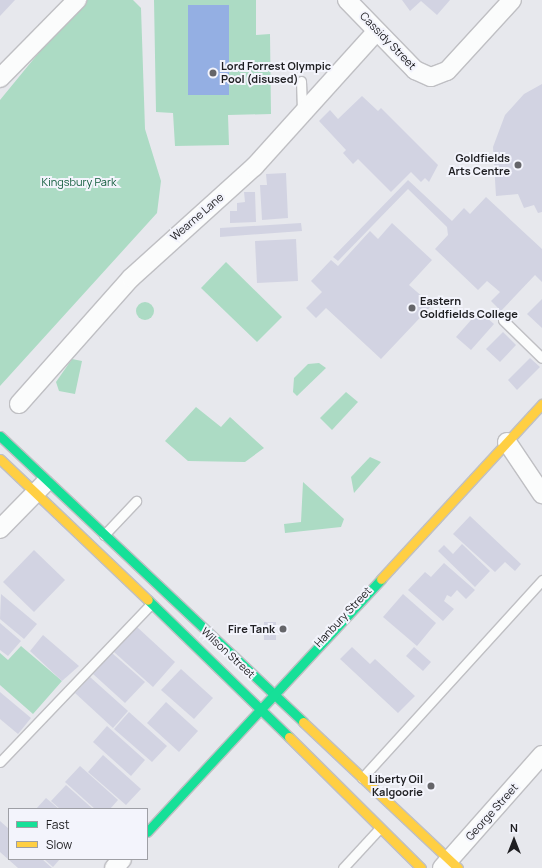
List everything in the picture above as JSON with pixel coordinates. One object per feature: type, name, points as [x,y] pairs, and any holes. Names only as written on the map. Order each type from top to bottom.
[{"type":"street","points":[[0,78],[77,0]]},
{"type":"street","name":"Cassidy Street","points":[[347,0],[415,70],[431,77],[447,71],[512,0]]},
{"type":"street","name":"Wearne Lane","points":[[19,404],[131,278],[254,167],[377,31]]},
{"type":"street","name":"Hanbury Street","points":[[148,831],[272,694],[542,404]]},
{"type":"street","name":"Wilson Street","points":[[0,436],[92,548],[260,708],[380,829],[421,868]]},
{"type":"street","points":[[507,442],[542,494]]},
{"type":"street","name":"Wilson Street","points":[[0,458],[42,487],[104,536],[362,778],[450,865]]},
{"type":"street","points":[[0,529],[42,487]]},
{"type":"street","name":"George Street","points":[[450,865],[542,756]]},
{"type":"street","points":[[114,868],[121,860]]},
{"type":"lane","points":[[301,81],[302,113]]},
{"type":"lane","points":[[503,320],[542,358]]},
{"type":"lane","points":[[92,548],[136,501]]},
{"type":"lane","points":[[362,778],[542,580]]},
{"type":"lane","points":[[0,762],[151,604]]},
{"type":"lane","points":[[343,868],[380,829]]},
{"type":"green space","name":"Kingsbury Park","points":[[82,0],[133,0],[141,8],[145,129],[161,181],[157,213],[0,386],[0,100]]},
{"type":"green space","name":"Lord Forrest Olympic Pool (disused)","points":[[154,0],[256,0],[256,35],[270,34],[271,114],[228,115],[229,145],[175,146],[173,113],[156,112]]},
{"type":"green space","points":[[226,262],[282,317],[257,342],[201,288]]},
{"type":"green space","points":[[145,302],[151,305],[154,311],[151,317],[145,320],[139,317],[136,311],[139,305]]},
{"type":"green space","points":[[72,359],[82,361],[75,394],[59,391],[56,382]]},
{"type":"green space","points":[[319,363],[326,368],[297,396],[293,392],[294,378],[308,364]]},
{"type":"green space","points":[[346,392],[358,402],[332,430],[320,418]]},
{"type":"green space","points":[[196,407],[221,427],[230,417],[264,448],[245,462],[188,461],[165,441]]},
{"type":"green space","points":[[370,457],[381,462],[354,493],[351,477]]},
{"type":"green space","points":[[303,482],[344,519],[341,527],[285,533],[284,524],[301,522]]},
{"type":"green space","points":[[21,646],[62,681],[33,714],[0,685],[0,653],[8,660]]},
{"type":"water","points":[[188,5],[229,5],[229,95],[188,95]]},
{"type":"building","points":[[0,0],[15,0],[0,16]]},
{"type":"building","points":[[402,0],[450,0],[437,15],[421,1],[410,11]]},
{"type":"building","name":"Goldfields Arts Centre","points":[[542,84],[542,212],[538,213],[534,205],[524,208],[518,194],[496,196],[493,147],[505,115],[524,94]]},
{"type":"building","points":[[362,96],[378,111],[381,108],[438,165],[429,182],[425,178],[421,182],[411,172],[391,192],[358,159],[353,164],[343,153],[346,150],[319,121],[330,110],[338,119]]},
{"type":"building","points":[[286,173],[288,218],[262,220],[260,185],[267,185],[266,174]]},
{"type":"building","points":[[408,180],[452,221],[464,208],[470,214],[486,197],[542,249],[542,282],[535,275],[501,311],[491,301],[500,292],[487,281],[478,290],[435,249],[448,235],[447,227],[408,189],[338,261],[333,257]]},
{"type":"building","points":[[244,192],[255,192],[256,222],[230,223],[230,211],[237,211],[237,203],[245,202]]},
{"type":"building","points":[[301,223],[302,231],[220,237],[220,228]]},
{"type":"building","points":[[392,223],[432,260],[409,285],[432,305],[381,359],[326,308],[316,318],[306,308],[322,292],[311,281],[331,260],[338,266],[370,231],[378,239]]},
{"type":"building","points":[[296,239],[298,281],[257,283],[255,241]]},
{"type":"building","points":[[542,299],[542,328],[527,314]]},
{"type":"building","points":[[479,311],[494,324],[471,350],[456,337]]},
{"type":"building","points":[[503,332],[516,345],[500,362],[486,349]]},
{"type":"building","points":[[530,358],[540,367],[517,390],[508,380]]},
{"type":"building","points":[[470,516],[521,564],[515,571],[505,562],[495,572],[453,534]]},
{"type":"building","points":[[462,544],[490,571],[475,587],[438,551],[444,545],[453,554]]},
{"type":"building","points":[[34,550],[65,580],[34,612],[3,582]]},
{"type":"building","points":[[444,563],[475,590],[466,599],[457,590],[451,597],[447,595],[444,601],[454,609],[443,621],[408,590],[425,572],[431,577]]},
{"type":"building","points":[[1,594],[37,624],[24,639],[0,619]]},
{"type":"building","points":[[403,594],[436,623],[417,646],[383,617]]},
{"type":"building","points":[[264,622],[276,622],[276,640],[264,640]]},
{"type":"building","points":[[0,623],[21,641],[8,656],[0,650]]},
{"type":"building","points":[[258,625],[261,628],[258,631],[255,628]]},
{"type":"building","name":"Fire Tank","points":[[283,626],[286,629],[283,632],[280,629]]},
{"type":"building","points":[[137,627],[175,662],[153,687],[114,652]]},
{"type":"building","points":[[43,635],[79,666],[62,681],[30,651]]},
{"type":"building","points":[[352,647],[370,664],[375,659],[415,696],[398,713],[340,659]]},
{"type":"building","points":[[414,647],[431,662],[423,671],[406,656]]},
{"type":"building","points":[[112,653],[145,682],[125,703],[93,674]]},
{"type":"building","points":[[181,669],[213,698],[194,719],[161,690]]},
{"type":"building","points":[[90,677],[128,711],[113,728],[75,693]]},
{"type":"building","points":[[0,692],[31,718],[18,734],[0,719]]},
{"type":"building","points":[[166,702],[198,731],[179,752],[147,723]]},
{"type":"building","points":[[129,712],[167,746],[152,762],[114,729]]},
{"type":"building","points":[[107,726],[145,760],[131,776],[93,742]]},
{"type":"building","points":[[103,755],[141,789],[126,805],[88,772]]},
{"type":"building","points":[[80,766],[118,800],[111,808],[94,808],[65,782]]},
{"type":"building","points":[[66,785],[92,808],[59,808],[51,801]]},
{"type":"building","points":[[46,798],[58,808],[37,808]]},
{"type":"building","points":[[0,821],[8,828],[8,859],[0,852]]},
{"type":"building","points":[[9,860],[43,860],[52,868],[18,868]]},
{"type":"building","points":[[45,860],[59,860],[53,867]]},
{"type":"traffic: fast","points":[[0,436],[303,722]]},
{"type":"traffic: fast","points":[[148,831],[381,579]]},
{"type":"traffic: fast","points":[[148,600],[289,737]]},
{"type":"traffic: slow","points":[[381,579],[542,404]]},
{"type":"traffic: slow","points":[[0,459],[148,600]]},
{"type":"traffic: slow","points":[[303,722],[458,868]]},
{"type":"traffic: slow","points":[[289,737],[421,868]]},
{"type":"place","name":"Lord Forrest Olympic Pool (disused)","points":[[213,73]]},
{"type":"place","name":"Goldfields Arts Centre","points":[[518,165]]},
{"type":"place","name":"Eastern Goldfields College","points":[[412,308]]},
{"type":"place","name":"Fire Tank","points":[[283,629]]},
{"type":"place","name":"Liberty Oil Kalgoorie","points":[[431,786]]}]
